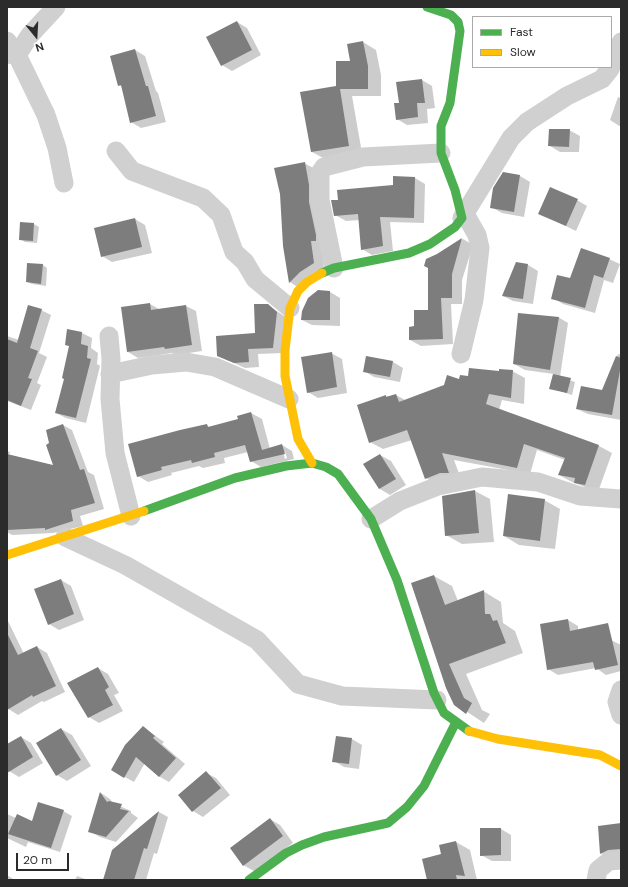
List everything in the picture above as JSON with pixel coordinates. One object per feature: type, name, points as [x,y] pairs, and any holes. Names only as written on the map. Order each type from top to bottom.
[{"type":"street","points":[[56,7],[30,35],[10,50],[46,115],[57,148],[64,183]]},
{"type":"street","points":[[427,7],[451,15],[458,22],[460,32],[450,103],[441,126],[441,153],[463,216],[477,235],[480,248],[474,300],[461,354]]},
{"type":"street","points":[[612,64],[621,42]]},
{"type":"street","points":[[312,464],[298,439],[289,399],[284,350],[290,308],[298,291],[307,282],[334,268],[409,253],[430,244],[455,227],[511,138],[528,122],[567,96],[602,79],[610,68]]},
{"type":"street","points":[[116,151],[132,171],[203,198],[221,215],[234,252],[245,262],[255,279],[290,308]]},
{"type":"street","points":[[334,268],[320,200],[320,173],[324,167],[363,157],[441,153]]},
{"type":"street","points":[[109,336],[110,399],[115,453],[131,516]]},
{"type":"street","points":[[110,374],[152,365],[186,362],[215,367],[289,399]]},
{"type":"street","points":[[7,555],[131,516],[174,499],[235,478],[286,466],[312,464],[326,467],[338,474],[371,519],[397,580],[410,624],[437,700],[444,713],[468,731],[498,739],[600,755],[621,766]]},
{"type":"street","points":[[371,519],[400,501],[438,486],[482,477],[538,482],[580,496],[621,499]]},
{"type":"street","points":[[65,537],[138,572],[257,640],[298,684],[342,696],[437,700]]},
{"type":"street","points":[[621,690],[617,702],[621,715]]},
{"type":"street","points":[[249,880],[286,853],[302,845],[324,837],[388,823],[407,808],[424,786],[456,722]]},
{"type":"street","points":[[596,880],[598,870],[609,861],[621,860]]},
{"type":"building","points":[[237,21],[252,50],[221,66],[206,37]]},
{"type":"building","points":[[363,41],[368,66],[368,89],[340,89],[349,146],[311,152],[300,92],[336,86],[336,61],[350,61],[347,44]]},
{"type":"building","points":[[135,49],[146,86],[148,86],[156,116],[130,123],[121,85],[118,86],[110,56]]},
{"type":"building","points":[[422,79],[425,103],[417,103],[418,117],[396,120],[394,103],[399,103],[396,82]]},
{"type":"building","points":[[549,129],[570,129],[569,147],[548,146]]},
{"type":"building","points":[[305,162],[309,185],[309,202],[316,235],[316,241],[311,241],[314,263],[300,272],[289,283],[283,246],[280,194],[274,168]]},
{"type":"building","points":[[503,172],[520,175],[514,212],[490,208],[493,188]]},
{"type":"building","points":[[393,176],[415,177],[414,218],[380,217],[383,246],[361,250],[358,214],[334,216],[331,200],[338,200],[337,190],[393,185]]},
{"type":"building","points":[[550,187],[578,199],[566,226],[538,214]]},
{"type":"building","points":[[135,218],[142,247],[101,257],[94,228]]},
{"type":"building","points":[[20,222],[34,223],[33,241],[19,240]]},
{"type":"building","points":[[462,238],[452,274],[452,298],[441,298],[443,339],[409,340],[409,327],[414,326],[414,310],[428,310],[428,268],[424,266],[426,259],[437,254]]},
{"type":"building","points":[[581,248],[610,258],[603,278],[594,275],[585,308],[551,299],[557,275],[570,278]]},
{"type":"building","points":[[516,262],[528,264],[523,299],[502,296]]},
{"type":"building","points":[[27,263],[43,264],[41,284],[26,282]]},
{"type":"building","points":[[318,290],[330,291],[330,320],[301,320],[302,311],[308,298]]},
{"type":"building","points":[[150,303],[151,310],[186,305],[192,345],[127,352],[121,307]]},
{"type":"building","points":[[254,304],[268,304],[277,312],[273,348],[248,349],[249,362],[234,363],[217,356],[216,336],[255,333]]},
{"type":"building","points":[[28,305],[42,309],[30,348],[38,351],[28,378],[32,379],[21,406],[7,400],[7,339],[17,343]]},
{"type":"building","points":[[518,313],[559,317],[550,370],[513,364]]},
{"type":"building","points":[[67,329],[82,332],[81,344],[88,346],[87,358],[91,359],[76,418],[55,413],[64,379],[62,378],[69,346],[65,345]]},
{"type":"building","points":[[332,352],[337,387],[307,393],[301,357]]},
{"type":"building","points":[[366,356],[393,361],[390,377],[363,372]]},
{"type":"building","points":[[616,356],[621,358],[621,365],[612,415],[576,409],[581,386],[602,390]]},
{"type":"building","points":[[469,368],[499,371],[499,369],[513,370],[511,398],[489,394],[486,404],[599,445],[585,485],[574,483],[575,478],[558,475],[565,458],[524,444],[517,468],[442,453],[449,473],[440,473],[425,479],[407,430],[369,443],[357,405],[386,395],[386,397],[396,394],[399,402],[444,385],[447,375],[459,379],[460,375],[468,376]]},
{"type":"building","points":[[553,374],[571,378],[567,393],[549,389]]},
{"type":"building","points":[[251,412],[262,450],[282,444],[285,454],[250,462],[245,445],[214,453],[215,457],[192,463],[191,460],[161,467],[162,470],[137,477],[128,444],[207,424],[208,427],[238,419],[237,416]]},
{"type":"building","points":[[63,424],[80,470],[84,469],[95,503],[71,510],[73,521],[45,530],[45,528],[7,530],[7,454],[53,465],[46,445],[49,443],[46,430]]},
{"type":"building","points":[[380,454],[396,479],[379,489],[363,464]]},
{"type":"building","points":[[475,490],[479,533],[445,536],[442,496]]},
{"type":"building","points":[[508,494],[545,499],[540,541],[503,536]]},
{"type":"building","points":[[434,575],[445,605],[484,590],[485,614],[490,614],[493,621],[497,620],[506,643],[449,664],[464,698],[472,703],[466,714],[454,705],[446,688],[411,583]]},
{"type":"building","points":[[61,579],[74,614],[48,625],[34,589]]},
{"type":"building","points":[[568,619],[570,631],[608,623],[618,665],[595,670],[593,662],[547,670],[540,624]]},
{"type":"building","points":[[7,633],[18,655],[37,646],[56,686],[33,697],[32,695],[7,710]]},
{"type":"building","points":[[98,667],[109,687],[105,690],[113,705],[88,718],[67,683]]},
{"type":"building","points":[[143,726],[155,736],[153,738],[176,758],[159,777],[136,757],[124,778],[111,770],[125,745]]},
{"type":"building","points":[[61,728],[81,760],[56,776],[36,743]]},
{"type":"building","points":[[21,736],[33,757],[7,773],[7,744]]},
{"type":"building","points":[[336,736],[352,738],[349,764],[332,762]]},
{"type":"building","points":[[206,771],[221,788],[192,812],[178,795]]},
{"type":"building","points":[[100,792],[107,802],[109,801],[122,804],[120,809],[129,811],[106,837],[88,832]]},
{"type":"building","points":[[38,802],[64,810],[51,848],[8,834],[17,814],[32,821]]},
{"type":"building","points":[[159,811],[147,849],[144,848],[134,880],[103,880],[112,850]]},
{"type":"building","points":[[270,818],[283,836],[243,866],[230,848]]},
{"type":"building","points":[[621,823],[621,849],[608,850],[600,854],[598,826]]},
{"type":"building","points":[[480,828],[501,828],[501,855],[480,856]]},
{"type":"building","points":[[456,841],[465,876],[456,875],[457,880],[427,880],[422,859],[441,854],[439,845]]},
{"type":"traffic: fast","points":[[322,273],[334,268],[409,253],[430,244],[455,227],[462,218],[455,190],[441,153],[441,126],[450,103],[460,31],[458,22],[451,15],[427,7]]},
{"type":"traffic: fast","points":[[144,511],[235,478],[286,466],[312,463],[326,467],[338,474],[371,519],[397,580],[434,693],[444,713],[469,731]]},
{"type":"traffic: fast","points":[[249,880],[286,853],[302,845],[324,837],[388,823],[407,807],[424,786],[456,722]]},
{"type":"traffic: slow","points":[[312,463],[298,439],[285,376],[285,350],[290,308],[298,291],[307,282],[322,273]]},
{"type":"traffic: slow","points":[[7,555],[144,511]]},
{"type":"traffic: slow","points":[[469,731],[498,739],[600,755],[621,766]]}]
